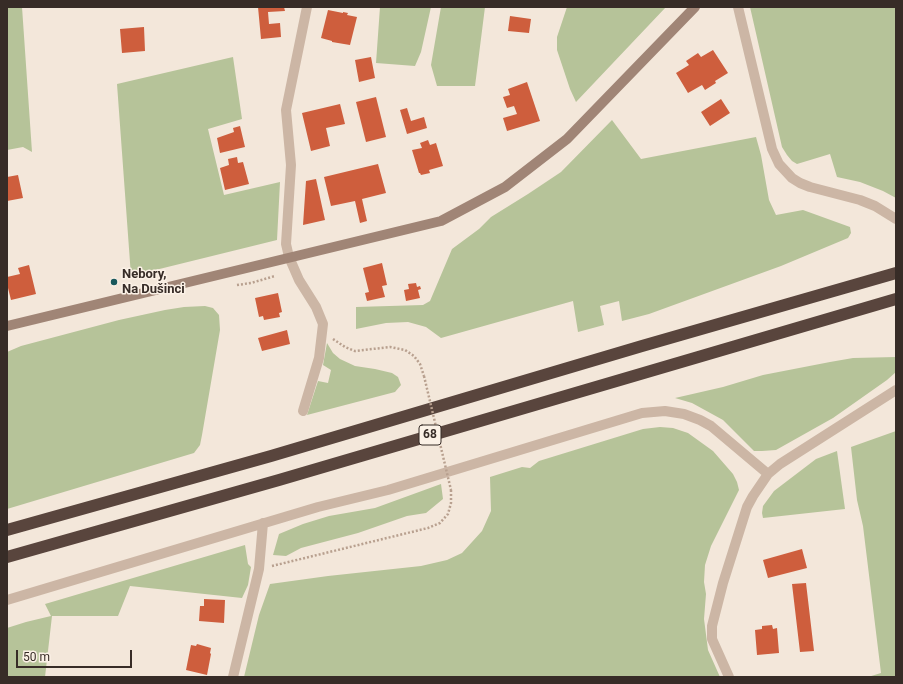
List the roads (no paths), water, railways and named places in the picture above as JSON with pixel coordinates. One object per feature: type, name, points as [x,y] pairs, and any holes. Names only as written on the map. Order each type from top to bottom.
[{"type":"highway","name":"68","points":[[7,530],[271,456],[634,348],[892,274]]},
{"type":"highway","name":"68","points":[[7,557],[279,480],[896,299]]},
{"type":"main road","points":[[7,326],[441,221],[505,187],[567,139],[695,7]]},
{"type":"street","points":[[303,411],[319,358],[323,324],[316,307],[299,280],[289,257],[286,244],[290,165],[286,110],[307,7]]},
{"type":"street","points":[[738,7],[772,149],[779,164],[792,178],[800,183],[860,200],[875,206],[896,219]]},
{"type":"street","points":[[729,677],[712,640],[712,626],[723,583],[747,507],[760,484],[768,474],[792,454],[896,390]]},
{"type":"street","points":[[7,600],[318,507],[388,490],[642,413],[665,411],[684,414],[700,420],[711,426],[768,474]]},
{"type":"street","points":[[233,677],[259,569],[263,523]]},
{"type":"place","name":"Nebory, Na Dušinci","points":[[114,282]]}]
